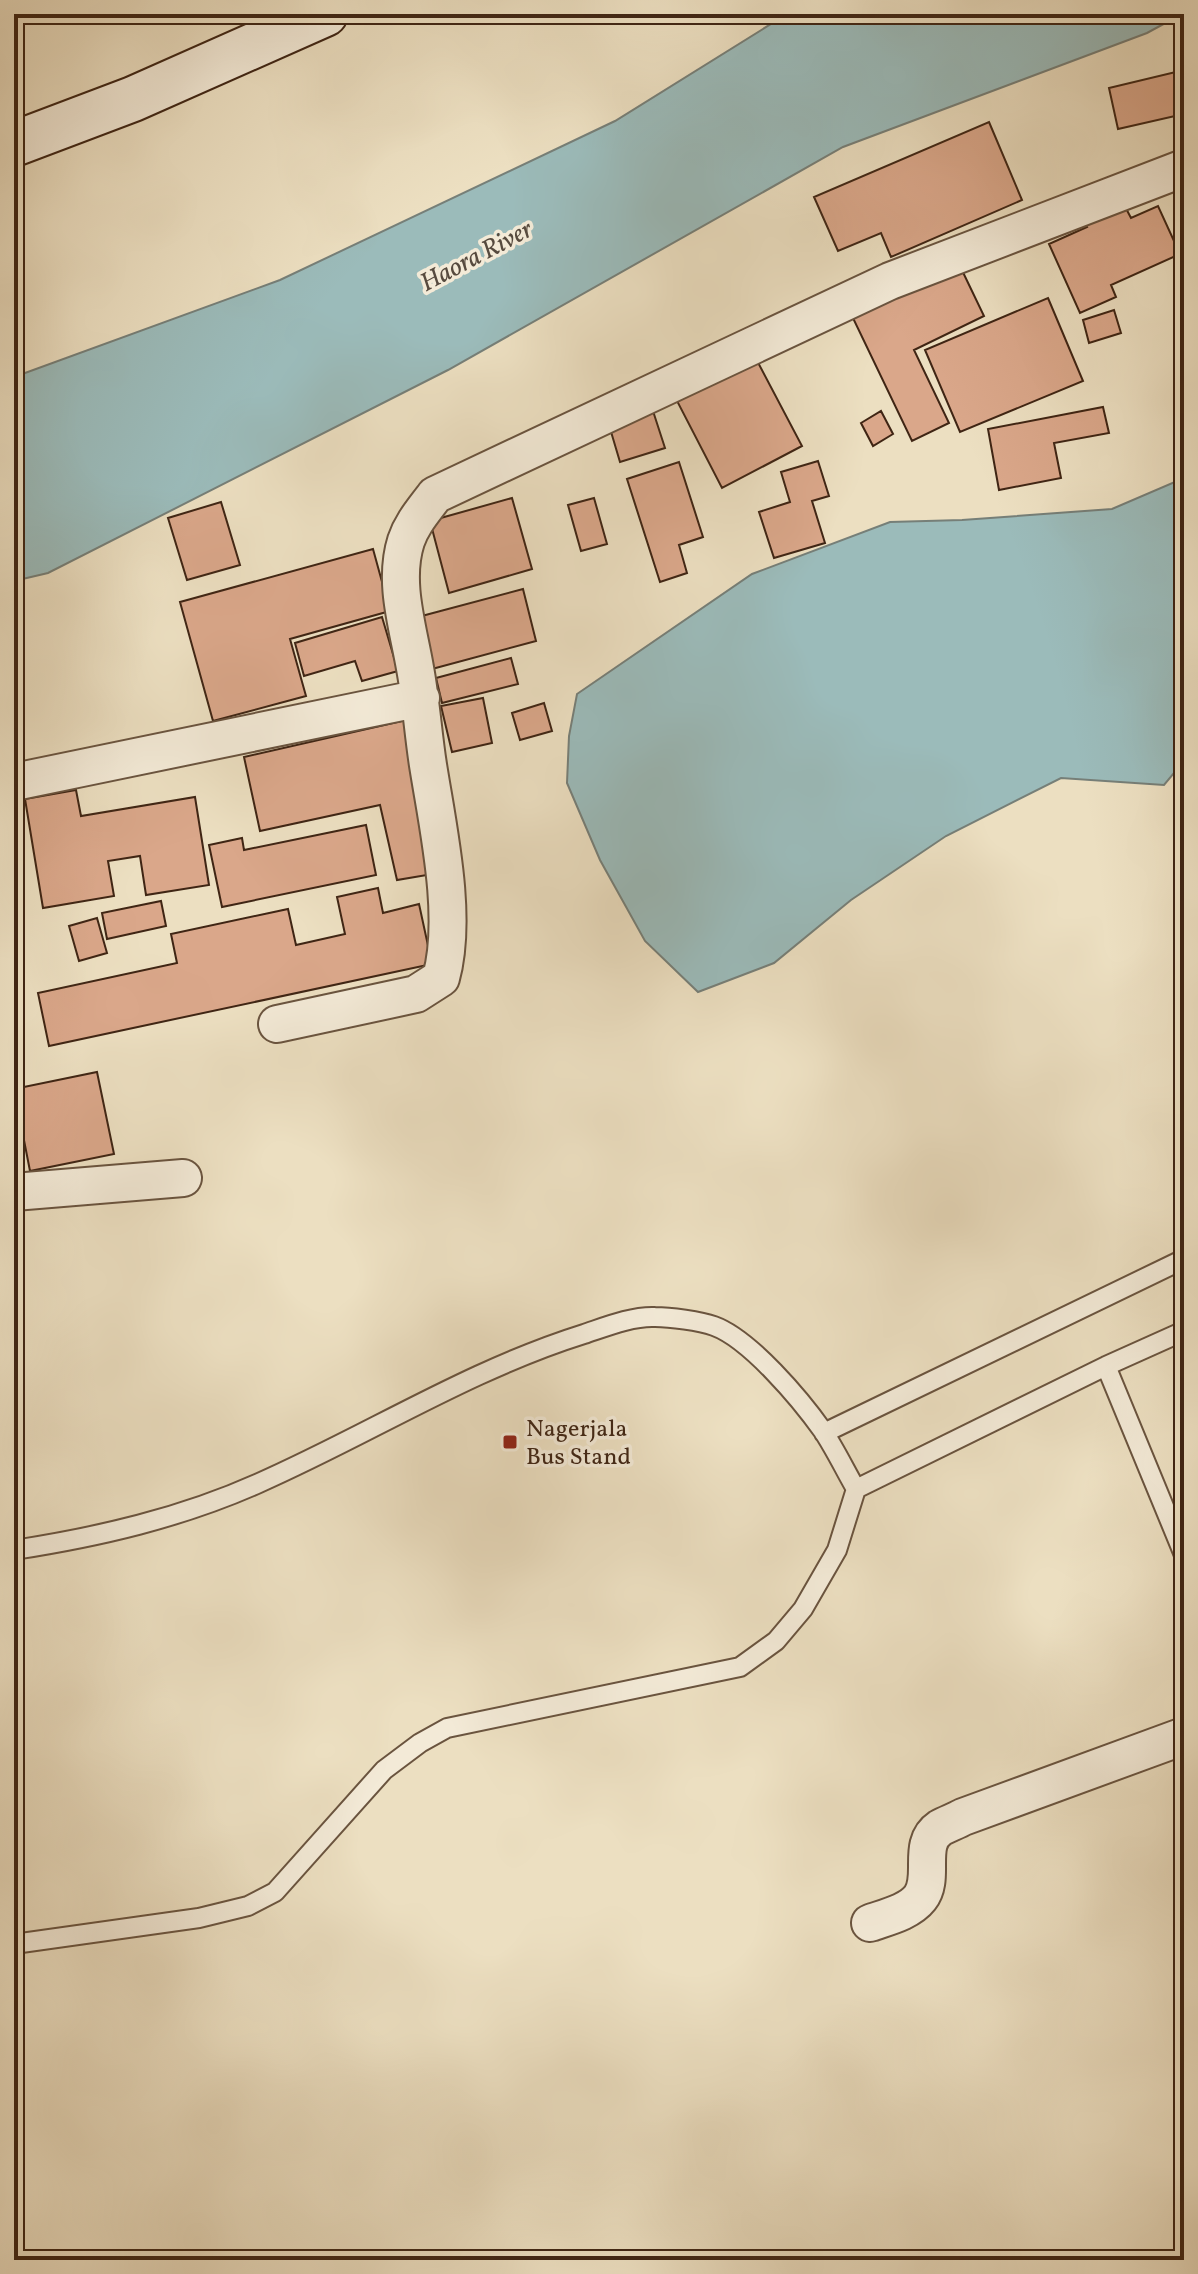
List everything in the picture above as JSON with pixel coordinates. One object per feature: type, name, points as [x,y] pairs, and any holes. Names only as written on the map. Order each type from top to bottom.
[{"type":"street","points":[[14,144],[133,99],[325,14]]},
{"type":"street","points":[[277,1024],[416,994],[441,978],[448,940],[440,832],[400,581],[405,543],[415,520],[435,495],[890,281],[1184,168]]},
{"type":"street","points":[[14,782],[421,698]]},
{"type":"street","points":[[14,1192],[183,1178]]},
{"type":"street","points":[[870,1923],[901,1912],[919,1900],[927,1888],[928,1844],[937,1829],[1184,1736]]},
{"type":"lane","points":[[824,1433],[1184,1259]]},
{"type":"lane","points":[[14,1550],[73,1541],[168,1518],[258,1484],[469,1378],[547,1345],[653,1317],[715,1326],[744,1345],[784,1384],[824,1433],[856,1489]]},
{"type":"lane","points":[[14,1944],[199,1918],[248,1906],[275,1892],[384,1770],[420,1743],[447,1728],[740,1667],[776,1641],[803,1609],[837,1550],[856,1489],[1184,1331]]},
{"type":"lane","points":[[1106,1366],[1184,1555]]},
{"type":"water","name":"Haora River","points":[[787,14],[1182,14],[1147,33],[843,147],[448,370],[48,573],[14,581],[14,377],[280,280],[615,121]]},
{"type":"water","points":[[1184,478],[1184,761],[1164,785],[1061,778],[946,836],[851,900],[774,963],[698,992],[645,941],[600,860],[567,783],[569,736],[577,694],[752,574],[890,522],[1112,509]]},
{"type":"building","points":[[1184,70],[1184,114],[1118,129],[1109,88]]},
{"type":"building","points":[[989,122],[1022,200],[891,257],[881,233],[838,251],[814,197]]},
{"type":"building","points":[[1184,181],[1184,240],[1172,182]]},
{"type":"building","points":[[1120,197],[1131,218],[1158,206],[1180,254],[1111,285],[1116,297],[1080,313],[1049,244],[1087,227],[1079,213]]},
{"type":"building","points":[[959,264],[984,316],[914,350],[949,423],[912,441],[852,316]]},
{"type":"building","points":[[1048,298],[1083,381],[960,432],[925,350]]},
{"type":"building","points":[[1114,310],[1121,333],[1089,343],[1083,320]]},
{"type":"building","points":[[753,353],[802,446],[722,488],[676,399]]},
{"type":"building","points":[[1103,407],[1109,433],[1054,443],[1061,478],[999,490],[988,429]]},
{"type":"building","points":[[653,411],[665,448],[620,462],[609,425]]},
{"type":"building","points":[[881,411],[893,434],[873,446],[861,423]]},
{"type":"building","points":[[818,461],[829,496],[812,501],[825,543],[774,558],[759,512],[790,502],[781,472]]},
{"type":"building","points":[[679,462],[703,537],[679,545],[687,573],[660,582],[627,479]]},
{"type":"building","points":[[512,498],[532,569],[449,593],[430,521]]},
{"type":"building","points":[[594,498],[607,544],[581,551],[568,505]]},
{"type":"building","points":[[221,502],[240,565],[187,580],[168,518]]},
{"type":"building","points":[[373,549],[390,611],[290,639],[306,696],[213,721],[180,602]]},
{"type":"building","points":[[523,589],[536,641],[432,669],[418,617]]},
{"type":"building","points":[[382,617],[398,671],[362,681],[355,661],[304,676],[295,643]]},
{"type":"building","points":[[511,658],[518,684],[442,703],[436,678]]},
{"type":"building","points":[[483,698],[492,743],[452,752],[441,706]]},
{"type":"building","points":[[544,703],[552,731],[520,740],[512,713]]},
{"type":"building","points":[[415,718],[433,874],[397,880],[380,805],[260,831],[244,757]]},
{"type":"building","points":[[76,790],[81,816],[195,797],[209,885],[146,895],[140,856],[108,861],[114,896],[43,908],[25,799]]},
{"type":"building","points":[[366,825],[376,875],[222,907],[209,845],[242,838],[244,850]]},
{"type":"building","points":[[378,888],[383,913],[419,904],[432,964],[49,1046],[38,993],[177,963],[171,934],[288,909],[296,945],[345,934],[337,897]]},
{"type":"building","points":[[161,901],[166,926],[107,939],[102,913]]},
{"type":"building","points":[[97,918],[107,953],[79,961],[69,926]]},
{"type":"building","points":[[97,1072],[114,1154],[30,1171],[14,1089]]},
{"type":"place","name":"Nagerjala Bus Stand","points":[[510,1442]]}]
